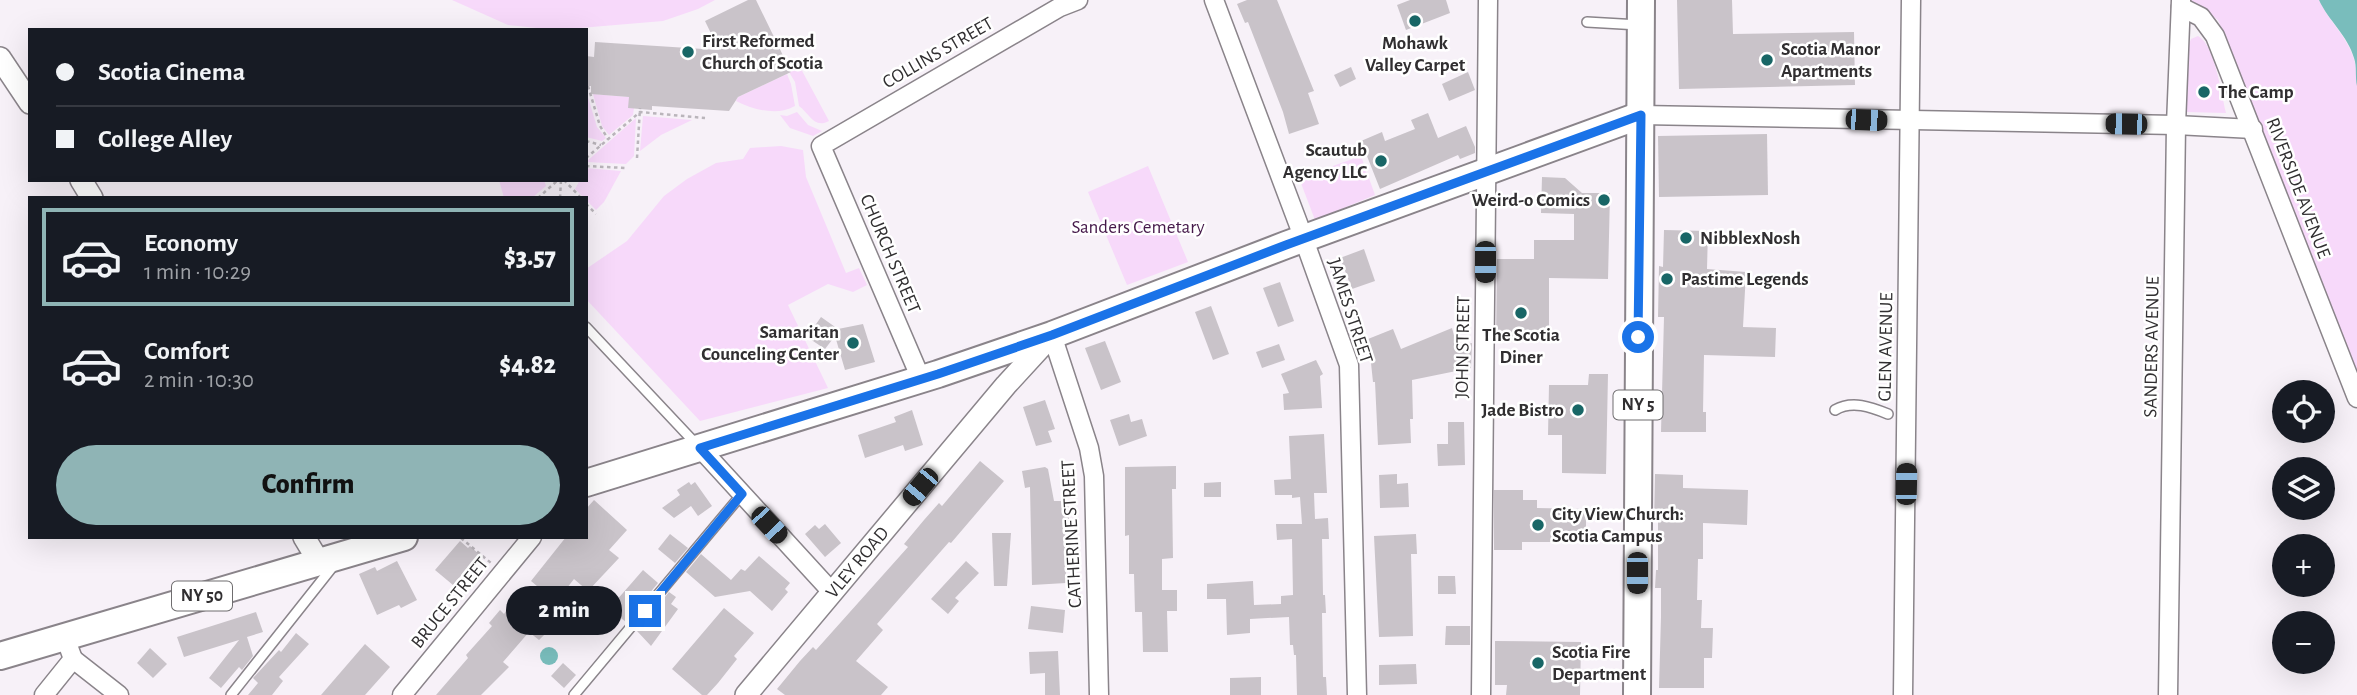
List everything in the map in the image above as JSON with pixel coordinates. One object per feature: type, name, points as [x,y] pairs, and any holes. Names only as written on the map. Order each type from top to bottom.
[{"type":"main road","name":"NY 5","points":[[1637,695],[1641,13]]},
{"type":"main road","points":[[588,483],[1052,335],[1304,238],[1641,115]]},
{"type":"main road","name":"NY 50","points":[[0,656],[69,648],[330,559],[397,539]]},
{"type":"street","name":"COLLINS STREET","points":[[821,146],[1060,7],[1078,0]]},
{"type":"street","name":"JAMES STREET","points":[[1214,0],[1349,365],[1357,695]]},
{"type":"street","name":"JOHN STREET","points":[[1481,695],[1488,0]]},
{"type":"street","name":"GLEN AVENUE","points":[[1903,695],[1911,0]]},
{"type":"street","name":"SANDERS AVENUE","points":[[2168,695],[2176,125],[2181,4]]},
{"type":"street","name":"RIVERSIDE AVENUE","points":[[2181,4],[2201,17],[2215,36],[2357,398]]},
{"type":"street","points":[[0,58],[28,100]]},
{"type":"street","points":[[1641,115],[2176,125],[2253,129]]},
{"type":"street","name":"CHURCH STREET","points":[[821,146],[921,379]]},
{"type":"street","name":"VLEY ROAD","points":[[746,695],[1006,384],[1052,335]]},
{"type":"street","name":"CATHERINE STREET","points":[[1052,335],[1089,448],[1094,476],[1099,695]]},
{"type":"street","points":[[700,448],[831,592]]},
{"type":"street","points":[[306,539],[330,559]]},
{"type":"street","name":"BRUCE STREET","points":[[402,695],[529,539]]},
{"type":"street","points":[[44,695],[69,648],[119,695]]},
{"type":"lane","points":[[1587,22],[1641,13]]},
{"type":"lane","points":[[588,329],[700,448]]},
{"type":"lane","points":[[1836,410],[1844,405],[1871,406],[1888,414]]},
{"type":"lane","points":[[575,695],[742,494]]},
{"type":"lane","points":[[231,695],[330,559]]},
{"type":"path","points":[[588,86],[600,126],[608,139]]},
{"type":"path","points":[[636,158],[640,110]]},
{"type":"path","points":[[588,156],[640,110],[705,118]]},
{"type":"path","points":[[588,142],[601,145]]},
{"type":"path","points":[[588,166],[625,168]]},
{"type":"path","points":[[541,196],[558,182]]},
{"type":"path","points":[[563,182],[579,196]]},
{"type":"path","points":[[588,206],[596,214]]},
{"type":"path","points":[[463,539],[492,564]]},
{"type":"green space","points":[[452,0],[715,0],[663,21],[580,28],[508,25]]},
{"type":"green space","points":[[2191,0],[2319,0],[2352,54],[2357,80],[2357,371],[2218,20]]},
{"type":"green space","points":[[2198,36],[2204,41],[2213,59],[2226,113],[2186,112],[2188,47],[2191,39]]},
{"type":"green space","points":[[800,67],[829,121],[816,122],[799,106],[795,82],[789,72]]},
{"type":"green space","points":[[787,74],[795,106],[781,111],[766,111],[736,101],[738,97]]},
{"type":"green space","points":[[593,94],[629,97],[634,108],[633,115],[609,135],[602,126]]},
{"type":"green space","points":[[588,97],[597,127],[606,138],[602,141],[588,138]]},
{"type":"green space","points":[[797,112],[808,125],[822,131],[813,136],[790,128],[780,115],[787,116]]},
{"type":"green space","points":[[643,116],[692,120],[661,135],[640,151]]},
{"type":"green space","points":[[636,118],[634,156],[626,164],[588,160]]},
{"type":"green space","points":[[781,146],[803,150],[806,177],[846,273],[859,268],[867,285],[853,292],[828,284],[788,305],[828,388],[700,421],[588,301],[588,268],[627,241],[664,196],[687,179],[716,163],[743,159],[750,148]]},
{"type":"green space","points":[[1361,156],[1375,195],[1315,220],[1299,178]]},
{"type":"green space","name":"Sanders Cemetary","points":[[1148,166],[1188,262],[1127,285],[1088,192]]},
{"type":"green space","points":[[588,168],[621,171],[604,202],[596,210],[588,202],[588,196],[582,196],[575,189],[579,182],[588,182]]},
{"type":"green space","points":[[500,182],[545,182],[546,186],[534,196],[503,196]]},
{"type":"water","points":[[2319,0],[2357,0],[2357,86],[2355,61],[2351,50]]},
{"type":"water","points":[[549,647],[555,650],[558,656],[555,662],[549,665],[543,662],[540,656],[543,650]]},
{"type":"building","name":"First Reformed Church of Scotia","points":[[748,0],[756,0],[791,72],[738,97],[729,111],[652,106],[652,110],[628,108],[629,97],[591,94],[591,86],[588,86],[588,56],[594,57],[595,42],[719,50],[705,21]]},
{"type":"building","points":[[1247,0],[1277,0],[1314,91],[1308,93],[1319,124],[1289,134],[1248,22],[1245,23],[1237,4]]},
{"type":"building","name":"Mohawk Valley Carpet","points":[[1410,0],[1446,0],[1450,13],[1406,30],[1397,5]]},
{"type":"building","name":"Scotia Manor Apartments","points":[[1677,0],[1732,0],[1733,34],[1854,32],[1855,85],[1679,89]]},
{"type":"building","points":[[1351,67],[1356,79],[1340,87],[1334,75]]},
{"type":"building","points":[[1468,72],[1475,90],[1449,101],[1442,84]]},
{"type":"building","points":[[1428,113],[1438,138],[1466,126],[1475,153],[1460,159],[1458,155],[1380,189],[1361,141],[1382,132],[1385,141],[1415,129],[1411,120]]},
{"type":"building","points":[[1767,134],[1768,195],[1659,197],[1658,136]]},
{"type":"building","points":[[1542,177],[1565,178],[1582,193],[1610,193],[1608,279],[1549,278],[1549,337],[1543,336],[1543,342],[1496,341],[1497,259],[1534,259],[1534,240],[1574,240],[1574,214],[1541,213]]},
{"type":"building","points":[[1664,230],[1708,231],[1707,269],[1746,272],[1743,327],[1776,328],[1775,357],[1704,355],[1703,412],[1706,412],[1706,432],[1661,432],[1664,317],[1658,317],[1659,266],[1663,267]]},
{"type":"building","points":[[1364,249],[1375,281],[1352,289],[1340,258]]},
{"type":"building","points":[[1280,282],[1294,321],[1278,327],[1263,288]]},
{"type":"building","points":[[1211,306],[1229,354],[1213,360],[1195,312]]},
{"type":"building","name":"Samaritan Counceling Center","points":[[821,317],[838,329],[863,324],[875,362],[845,370],[835,336],[825,349],[807,337]]},
{"type":"building","points":[[1452,328],[1457,347],[1472,343],[1471,368],[1412,380],[1411,443],[1378,445],[1375,382],[1363,341],[1393,329],[1401,349]]},
{"type":"building","points":[[1105,341],[1121,382],[1101,390],[1085,348]]},
{"type":"building","points":[[1279,344],[1285,360],[1262,368],[1256,352]]},
{"type":"building","points":[[1316,360],[1323,374],[1320,376],[1322,408],[1284,410],[1283,394],[1289,393],[1281,374]]},
{"type":"building","name":"Jade Bistro","points":[[1589,374],[1608,374],[1606,474],[1562,473],[1562,435],[1548,435],[1549,385],[1588,385]]},
{"type":"building","points":[[1045,400],[1055,429],[1048,431],[1052,442],[1036,446],[1023,407]]},
{"type":"building","points":[[912,410],[923,445],[905,451],[903,445],[865,458],[858,435],[896,422],[894,417]]},
{"type":"building","points":[[1129,414],[1131,422],[1142,419],[1147,436],[1119,446],[1110,420]]},
{"type":"building","points":[[1448,422],[1464,422],[1465,465],[1438,466],[1437,444],[1448,444]]},
{"type":"building","points":[[1324,434],[1327,493],[1314,493],[1315,519],[1328,518],[1329,539],[1322,539],[1326,613],[1322,613],[1323,677],[1326,677],[1327,695],[1297,695],[1296,655],[1293,645],[1290,645],[1289,617],[1250,619],[1250,633],[1227,635],[1226,599],[1207,599],[1207,584],[1253,581],[1254,605],[1281,604],[1281,596],[1293,595],[1292,539],[1277,540],[1276,524],[1302,524],[1300,497],[1275,495],[1274,480],[1291,479],[1289,436]]},
{"type":"building","points":[[980,461],[1004,481],[877,624],[883,630],[856,661],[888,687],[881,695],[785,695],[777,689],[813,647],[816,650],[908,547],[904,544],[924,520],[939,503],[942,506]]},
{"type":"building","points":[[1176,466],[1176,489],[1172,489],[1173,558],[1162,559],[1162,590],[1177,590],[1177,611],[1167,611],[1168,652],[1143,652],[1142,612],[1135,612],[1134,574],[1129,574],[1129,535],[1125,536],[1125,467]]},
{"type":"building","points":[[1045,467],[1048,469],[1054,501],[1068,501],[1069,520],[1065,521],[1066,583],[1032,585],[1030,487],[1025,488],[1022,471]]},
{"type":"building","points":[[1397,474],[1397,484],[1408,483],[1409,507],[1380,508],[1379,475]]},
{"type":"building","points":[[1655,474],[1683,475],[1683,488],[1748,490],[1747,525],[1703,523],[1703,559],[1698,559],[1697,600],[1702,600],[1701,628],[1713,628],[1712,658],[1704,658],[1704,688],[1659,688],[1661,588],[1655,588],[1658,570],[1658,522],[1654,522]]},
{"type":"building","points":[[689,482],[691,485],[695,482],[712,506],[698,516],[691,506],[674,518],[662,508],[680,495],[677,490]]},
{"type":"building","points":[[1221,482],[1221,497],[1204,497],[1204,483]]},
{"type":"building","name":"City View Church: Scotia Campus","points":[[1494,490],[1523,490],[1523,500],[1537,500],[1537,508],[1586,509],[1586,542],[1522,542],[1522,550],[1494,550]]},
{"type":"building","points":[[594,500],[627,530],[609,550],[619,558],[588,591],[574,579],[556,602],[531,581],[564,539],[588,539],[588,507]]},
{"type":"building","points":[[825,524],[841,543],[825,557],[805,534],[815,525],[819,529]]},
{"type":"building","points":[[992,533],[1011,533],[1007,586],[994,586]]},
{"type":"building","points":[[670,534],[688,548],[675,563],[658,549]]},
{"type":"building","points":[[1416,534],[1417,554],[1411,554],[1413,636],[1379,637],[1374,536]]},
{"type":"building","points":[[460,541],[482,557],[472,568],[470,565],[453,585],[435,570]]},
{"type":"building","points":[[701,554],[731,580],[741,569],[745,571],[759,556],[790,583],[785,589],[788,592],[772,611],[750,591],[715,597],[686,572]]},
{"type":"building","points":[[397,561],[417,600],[377,615],[359,574],[375,567],[377,571]]},
{"type":"building","points":[[966,561],[979,573],[955,598],[959,601],[948,614],[931,599]]},
{"type":"building","points":[[643,570],[658,583],[626,622],[609,609]]},
{"type":"building","points":[[1438,576],[1455,576],[1456,594],[1438,594]]},
{"type":"building","points":[[669,592],[676,597],[671,604],[678,609],[651,646],[637,631]]},
{"type":"building","points":[[1031,606],[1065,610],[1063,633],[1028,629]]},
{"type":"building","points":[[724,608],[754,633],[734,656],[737,659],[718,683],[707,695],[702,695],[672,669]]},
{"type":"building","points":[[500,610],[504,614],[506,611],[525,628],[533,619],[548,631],[539,640],[529,632],[503,662],[509,667],[481,695],[436,695],[468,658],[466,655],[492,626],[489,623]]},
{"type":"building","points":[[256,612],[263,632],[247,637],[253,656],[242,670],[239,667],[221,688],[209,678],[239,640],[184,657],[177,637]]},
{"type":"building","points":[[1446,626],[1470,626],[1470,645],[1445,645]]},
{"type":"building","points":[[296,633],[309,644],[279,677],[283,681],[272,695],[248,695],[258,683],[253,678],[279,650],[281,652]]},
{"type":"building","name":"Scotia Fire Department","points":[[1495,641],[1581,642],[1580,695],[1506,695],[1507,685],[1495,685]]},
{"type":"building","points":[[365,644],[390,667],[365,695],[321,695]]},
{"type":"building","points":[[150,648],[167,664],[153,678],[137,663]]},
{"type":"building","points":[[1058,651],[1060,695],[1045,695],[1045,673],[1030,674],[1029,652]]},
{"type":"building","points":[[563,663],[576,675],[564,688],[551,676]]},
{"type":"building","points":[[1416,664],[1417,684],[1379,685],[1379,665]]},
{"type":"building","points":[[1261,677],[1261,695],[1230,695],[1230,678]]},
{"type":"place","name":"Mohawk Valley Carpet","points":[[1415,21]]},
{"type":"place","name":"First Reformed Church of Scotia","points":[[688,52]]},
{"type":"place","name":"Scotia Manor Apartments","points":[[1767,60]]},
{"type":"place","name":"The Camp","points":[[2204,92]]},
{"type":"place","name":"Scautub Agency LLC","points":[[1381,161]]},
{"type":"place","name":"Weird-o Comics","points":[[1604,200]]},
{"type":"place","name":"NibblexNosh","points":[[1686,238]]},
{"type":"place","name":"Pastime Legends","points":[[1667,279]]},
{"type":"place","name":"The Scotia Diner","points":[[1521,313]]},
{"type":"place","name":"Samaritan Counceling Center","points":[[853,343]]},
{"type":"place","name":"Jade Bistro","points":[[1578,410]]},
{"type":"place","name":"City View Church: Scotia Campus","points":[[1538,525]]},
{"type":"place","name":"Scotia Fire Department","points":[[1538,663]]},
{"type":"route","points":[[645,611],[742,494],[700,448],[938,374],[1052,335],[1286,245],[1641,115],[1638,337]]}]
